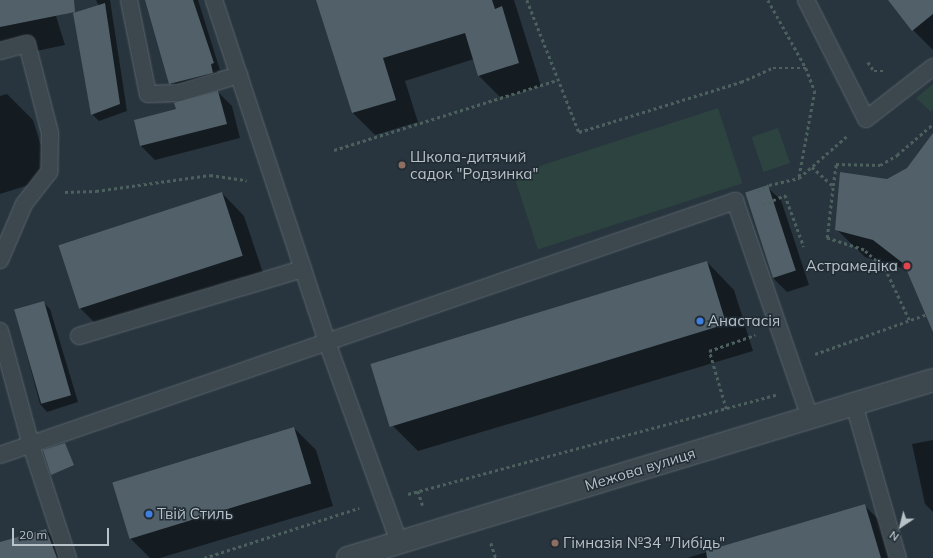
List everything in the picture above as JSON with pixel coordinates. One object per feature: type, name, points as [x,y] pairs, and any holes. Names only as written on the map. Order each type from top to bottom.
[{"type":"street","name":"Межова вулиця","points":[[348,558],[933,380]]},
{"type":"lane","points":[[129,0],[148,94],[179,93],[239,75]]},
{"type":"lane","points":[[214,0],[327,342],[399,542]]},
{"type":"lane","points":[[806,0],[866,119],[933,67]]},
{"type":"lane","points":[[0,51],[27,44],[50,133],[49,172],[24,204],[5,236],[0,260]]},
{"type":"lane","points":[[0,455],[327,342],[737,208],[810,417]]},
{"type":"lane","points":[[79,336],[303,269]]},
{"type":"lane","points":[[0,331],[30,445],[68,558]]},
{"type":"lane","points":[[854,404],[898,558]]},
{"type":"path","points":[[527,0],[579,132],[741,82],[773,68],[806,68]]},
{"type":"path","points":[[768,0],[806,68],[815,90],[799,178]]},
{"type":"path","points":[[334,150],[558,80]]},
{"type":"path","points":[[737,208],[769,185],[799,178],[866,119]]},
{"type":"path","points":[[909,320],[885,269],[864,250],[827,238],[832,186],[836,164],[880,165],[897,155],[933,124]]},
{"type":"path","points":[[812,167],[832,186]]},
{"type":"path","points":[[32,193],[96,191],[210,175],[275,183]]},
{"type":"path","points":[[737,208],[786,196],[804,247]]},
{"type":"path","points":[[791,363],[933,312]]},
{"type":"path","points":[[726,409],[709,351],[779,326]]},
{"type":"path","points":[[204,558],[384,500],[800,388]]},
{"type":"green space","points":[[933,84],[933,109],[931,112],[916,98]]},
{"type":"green space","points":[[718,108],[742,183],[538,250],[514,174]]},
{"type":"green space","points":[[778,128],[790,163],[764,172],[752,137]]},
{"type":"building","points":[[0,0],[74,0],[75,12],[0,27]]},
{"type":"building","points":[[145,0],[193,0],[214,63],[211,64],[213,73],[169,84]]},
{"type":"building","points":[[316,0],[492,0],[495,9],[502,6],[519,63],[478,76],[465,33],[383,58],[396,100],[352,113]]},
{"type":"building","points":[[888,0],[933,0],[933,14],[912,31]]},
{"type":"building","points":[[105,3],[120,104],[91,115],[73,13]]},
{"type":"building","points":[[218,91],[227,124],[140,146],[134,120],[176,109],[174,103]]},
{"type":"building","points":[[933,133],[933,332],[904,264],[873,240],[835,230],[840,172],[887,179],[907,168]]},
{"type":"building","points":[[768,185],[796,271],[773,278],[745,192]]},
{"type":"building","points":[[222,192],[243,256],[79,309],[58,245]]},
{"type":"building","points":[[707,261],[726,324],[390,427],[370,364]]},
{"type":"building","points":[[44,301],[71,395],[41,404],[14,310]]},
{"type":"building","points":[[294,427],[311,483],[130,539],[112,483]]},
{"type":"building","points":[[65,443],[74,465],[51,475],[43,450]]},
{"type":"building","points":[[865,504],[881,558],[707,558],[706,551]]},
{"type":"building","points":[[46,529],[57,558],[0,558],[0,542]]},
{"type":"place","name":"Школа-дитячий садок \"Родзинка\"","points":[[402,165]]},
{"type":"place","name":"Астрамедіка","points":[[907,266]]},
{"type":"place","name":"Анастасія","points":[[700,321]]},
{"type":"place","name":"Твій Стиль","points":[[149,514]]},
{"type":"place","name":"Гімназія №34 \"Либідь\"","points":[[555,543]]}]
